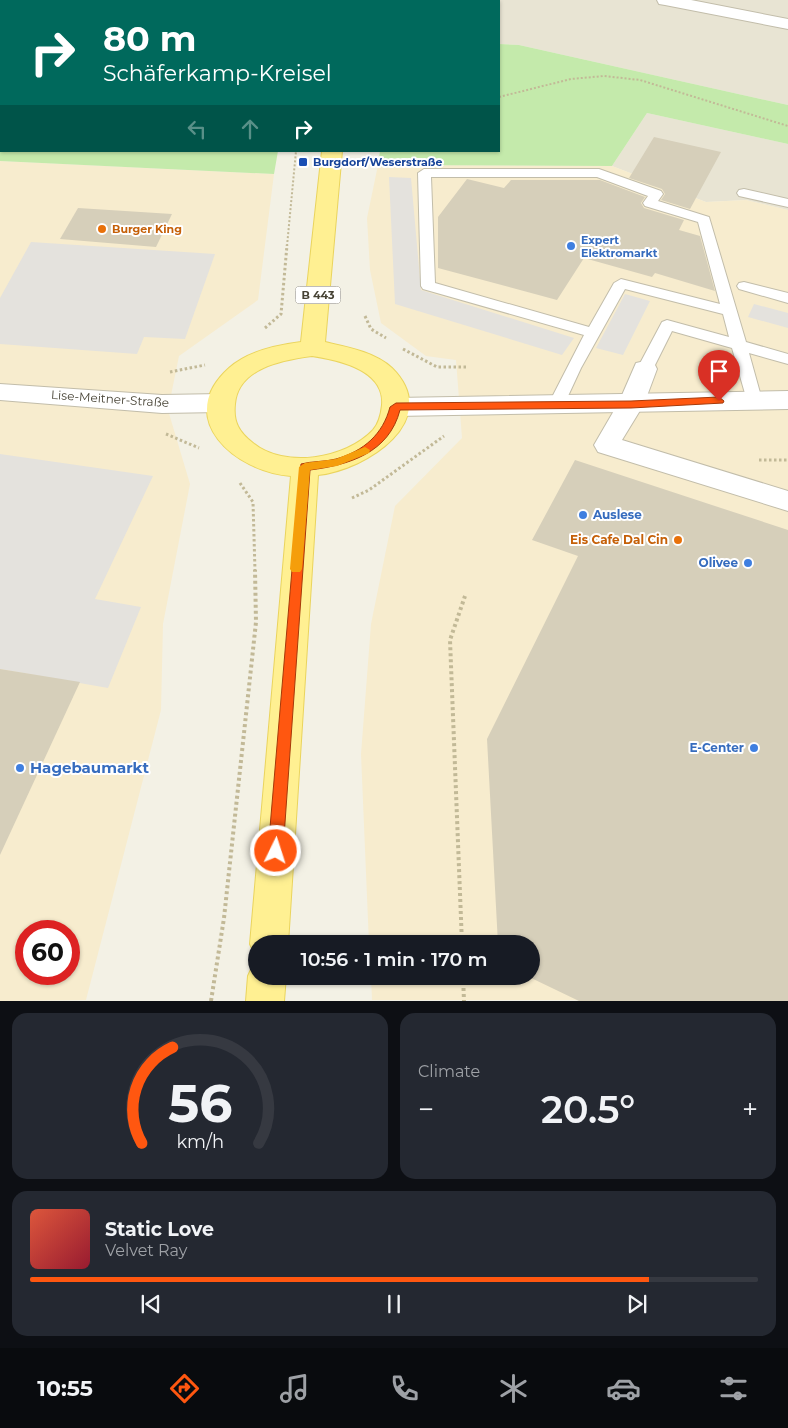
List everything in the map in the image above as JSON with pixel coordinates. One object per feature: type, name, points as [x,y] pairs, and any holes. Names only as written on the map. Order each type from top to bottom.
[{"type":"main road","name":"B 443","points":[[312,348],[332,152]]},
{"type":"main road","points":[[312,348],[338,351],[354,356],[380,372],[392,388],[396,407],[391,424],[379,440],[361,453],[337,462],[305,467],[264,461],[244,451],[230,438],[222,423],[221,403],[224,392],[235,377],[250,365],[268,356],[290,350],[312,348]]},
{"type":"main road","points":[[270,935],[305,467]]},
{"type":"main road","points":[[265,1000],[266,985]]},
{"type":"street","points":[[665,0],[751,8],[788,24]]},
{"type":"street","points":[[645,369],[631,404],[620,419],[607,445],[788,501]]},
{"type":"street","name":"Lise-Meitner-Straße","points":[[0,392],[162,404],[221,403]]},
{"type":"street","points":[[396,407],[788,400]]},
{"type":"lane","points":[[592,333],[428,286],[424,173],[599,173],[656,194],[650,203],[704,220],[754,400]]},
{"type":"lane","points":[[744,193],[788,203]]},
{"type":"lane","points":[[556,405],[592,333],[621,282],[731,312]]},
{"type":"lane","points":[[744,286],[788,298]]},
{"type":"lane","points":[[645,369],[667,325],[788,360]]},
{"type":"path","points":[[500,98],[571,79],[604,76],[640,80],[788,126]]},
{"type":"path","points":[[281,314],[296,152]]},
{"type":"path","points":[[365,316],[372,329],[387,339]]},
{"type":"path","points":[[402,349],[437,367],[466,367]]},
{"type":"path","points":[[352,498],[370,490],[442,437],[452,435]]},
{"type":"path","points":[[211,1000],[224,918],[256,622],[253,502]]},
{"type":"path","points":[[462,935],[450,640],[465,596]]},
{"type":"path","points":[[464,985],[464,1000]]},
{"type":"shaded area","points":[[500,0],[788,0],[788,105],[519,45],[500,44]]},
{"type":"shaded area","points":[[647,113],[788,144],[788,210],[746,200],[706,202],[612,166]]},
{"type":"shaded area","points":[[0,161],[274,174],[258,300],[179,356],[168,410],[190,484],[163,624],[161,710],[86,1000],[0,1001]]},
{"type":"shaded area","points":[[378,165],[612,166],[706,202],[746,200],[788,210],[788,1000],[372,1000],[371,985],[540,985],[540,935],[369,935],[361,754],[371,624],[395,506],[462,438],[456,360],[426,356],[381,323],[370,270],[367,218]]},
{"type":"shaded area","points":[[389,177],[411,178],[421,290],[574,338],[562,355],[395,304]]},
{"type":"shaded area","points":[[31,242],[215,254],[185,339],[144,337],[137,354],[0,344],[0,298]]},
{"type":"shaded area","points":[[625,294],[650,301],[623,355],[596,348]]},
{"type":"shaded area","points":[[754,304],[788,313],[788,328],[748,317]]},
{"type":"shaded area","points":[[0,454],[153,476],[95,599],[141,607],[108,688],[0,669]]},
{"type":"green space","points":[[500,44],[519,45],[788,105],[788,144],[647,113],[612,166],[378,165],[380,152],[500,152]]},
{"type":"green space","points":[[0,152],[278,152],[274,174],[0,161]]},
{"type":"building","points":[[654,137],[721,152],[690,209],[661,200],[665,194],[662,189],[629,178]]},
{"type":"building","name":"Expert Elektromarkt","points":[[467,179],[504,188],[511,180],[600,180],[645,197],[641,203],[644,208],[684,220],[679,230],[700,236],[715,291],[655,273],[652,277],[584,258],[557,300],[438,268],[438,217]]},
{"type":"building","name":"Burger King","points":[[78,208],[172,214],[156,247],[60,239]]},
{"type":"building","points":[[575,460],[788,530],[788,1001],[579,1001],[540,982],[540,935],[498,935],[487,739],[578,556],[532,540]]},
{"type":"building","name":"Hagebaumarkt","points":[[0,669],[80,682],[0,855]]},
{"type":"slow traffic","points":[[296,569],[305,467],[337,462],[365,450]]},
{"type":"place","name":"Burgdorf/Weserstraße","points":[[303,162]]},
{"type":"place","name":"Burger King","points":[[102,229]]},
{"type":"place","name":"Expert Elektromarkt","points":[[571,246]]},
{"type":"place","name":"Auslese","points":[[583,515]]},
{"type":"place","name":"Eis Cafe Dal Cin","points":[[678,540]]},
{"type":"place","name":"Olivee","points":[[748,563]]},
{"type":"place","name":"E-Center","points":[[754,748]]},
{"type":"place","name":"Hagebaumarkt","points":[[20,768]]},
{"type":"route","points":[[276,851],[301,498],[305,467],[337,462],[361,453],[379,440],[391,424],[396,407],[719,401]]}]
